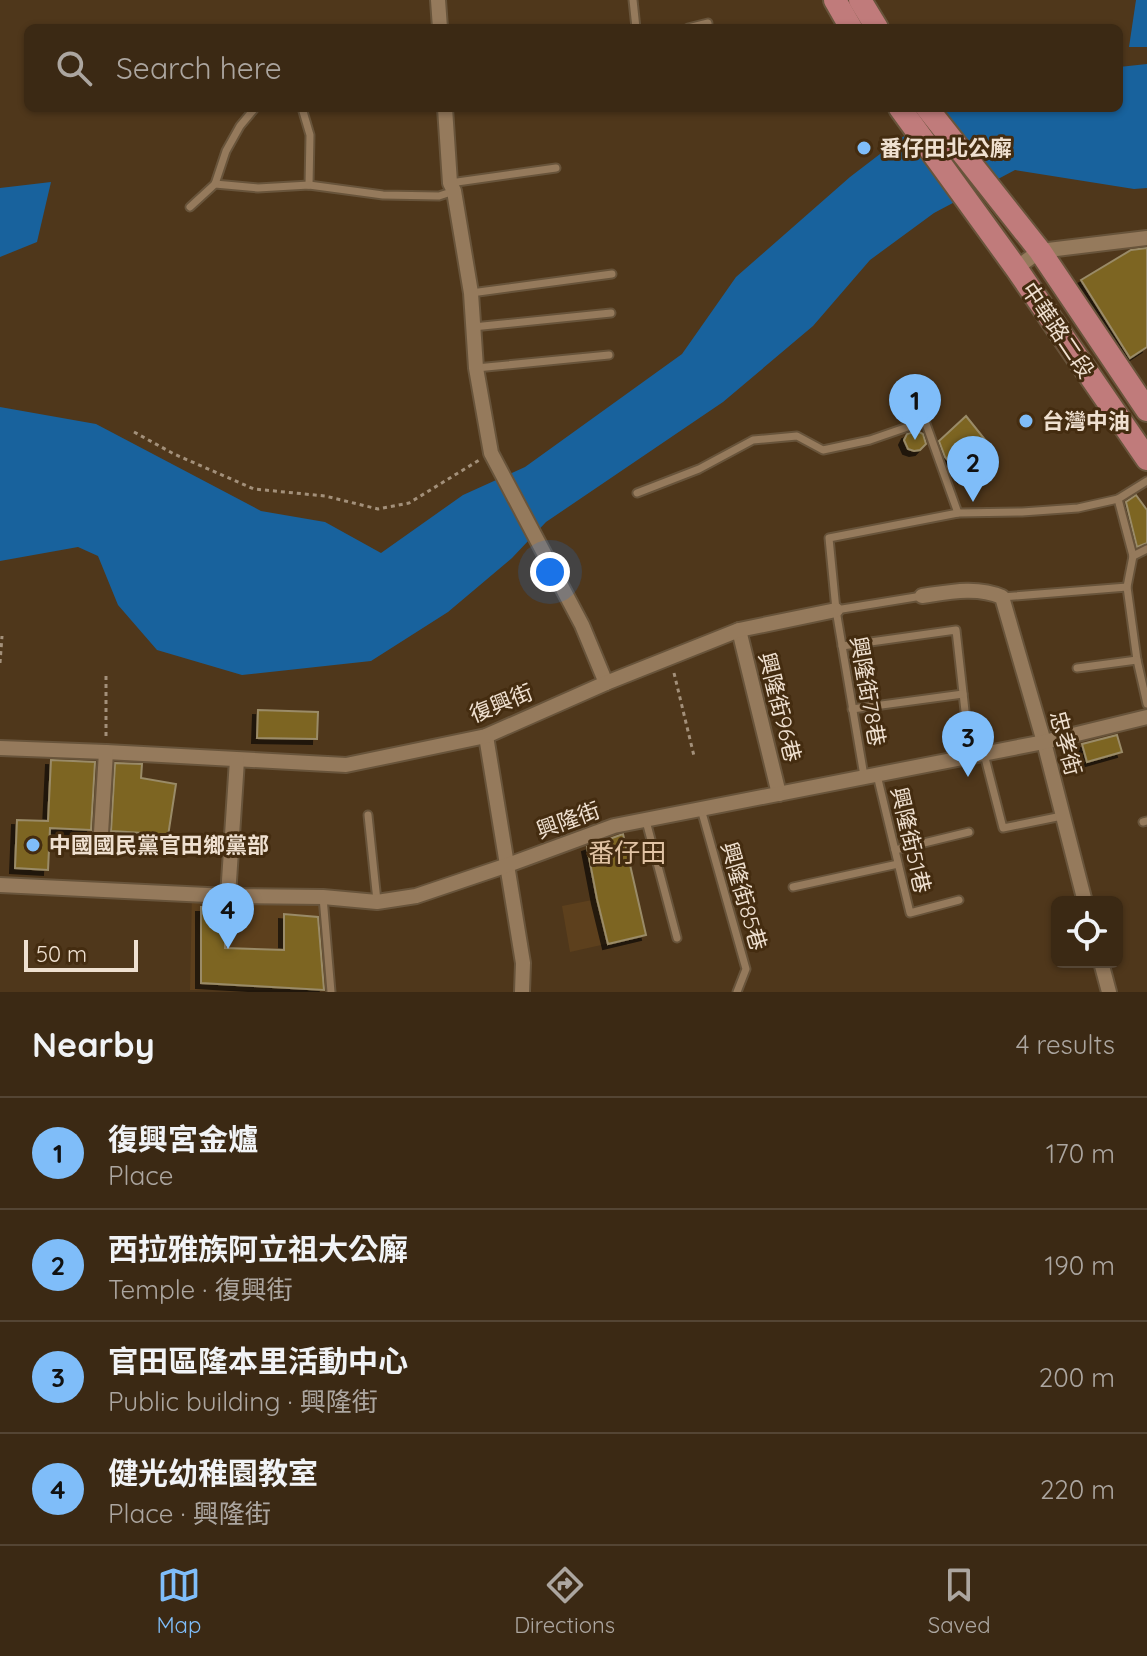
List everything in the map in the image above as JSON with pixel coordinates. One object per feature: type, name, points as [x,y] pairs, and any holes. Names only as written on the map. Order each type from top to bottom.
[{"type":"main road","points":[[835,0],[849,24]]},
{"type":"main road","points":[[860,0],[875,24]]},
{"type":"main road","name":"中華路二段","points":[[903,112],[1016,268],[1147,459]]},
{"type":"main road","name":"中華路二段","points":[[930,112],[1040,251],[1147,410]]},
{"type":"street","points":[[438,0],[440,24]]},
{"type":"street","points":[[445,112],[452,187],[471,293],[476,368],[491,453],[582,625],[606,683]]},
{"type":"street","points":[[1016,268],[1040,251],[1147,238]]},
{"type":"street","name":"復興街","points":[[922,596],[987,590],[1002,597]]},
{"type":"street","name":"忠孝街","points":[[1002,597],[1044,742],[1083,896]]},
{"type":"street","name":"復興街","points":[[0,748],[346,765],[486,736],[606,683],[739,630],[836,610]]},
{"type":"street","name":"興隆街96巷","points":[[739,630],[779,794]]},
{"type":"street","name":"興隆街","points":[[0,885],[228,896],[323,897],[377,902],[416,896],[614,826],[1044,742],[1147,717]]},
{"type":"street","points":[[486,736],[523,963],[522,992]]},
{"type":"street","points":[[101,833],[106,752]]},
{"type":"street","points":[[228,896],[237,760]]},
{"type":"street","points":[[1103,968],[1109,992]]},
{"type":"lane","points":[[633,0],[636,24]]},
{"type":"lane","points":[[704,24],[708,23]]},
{"type":"lane","points":[[190,207],[215,184],[226,151],[252,112]]},
{"type":"lane","points":[[303,112],[310,135],[309,185]]},
{"type":"lane","points":[[215,184],[258,188],[309,185],[383,195],[439,196],[452,187],[556,168]]},
{"type":"lane","points":[[471,293],[612,274]]},
{"type":"lane","points":[[473,327],[611,313]]},
{"type":"lane","points":[[476,368],[609,355]]},
{"type":"lane","points":[[637,493],[699,469],[753,440],[797,436],[823,450],[870,440],[925,421],[958,513],[1078,508],[1118,499],[1147,481]]},
{"type":"lane","points":[[1118,499],[1133,556],[1127,587],[1137,660],[1147,704]]},
{"type":"lane","name":"興隆街78巷","points":[[871,776],[852,709],[836,610],[829,538],[958,513]]},
{"type":"lane","points":[[1133,556],[1147,549]]},
{"type":"lane","points":[[1002,597],[1127,587]]},
{"type":"lane","name":"復興街","points":[[836,610],[922,596]]},
{"type":"lane","points":[[842,646],[956,630],[963,694],[977,755],[1003,828],[1062,816]]},
{"type":"lane","points":[[1077,668],[1137,660]]},
{"type":"lane","points":[[852,709],[963,694]]},
{"type":"lane","name":"興隆街51巷","points":[[871,776],[895,850],[910,913],[959,900]]},
{"type":"lane","name":"興隆街85巷","points":[[701,809],[746,969],[737,992]]},
{"type":"lane","points":[[368,815],[377,902]]},
{"type":"lane","points":[[646,820],[677,938]]},
{"type":"lane","points":[[895,850],[969,832]]},
{"type":"lane","points":[[793,887],[898,864]]},
{"type":"lane","points":[[323,897],[331,992]]},
{"type":"path","points":[[134,432],[174,454],[254,489],[325,496],[378,509],[409,503],[491,453]]},
{"type":"path","points":[[0,663],[2,636]]},
{"type":"path","points":[[670,657],[694,756]]},
{"type":"path","points":[[106,676],[106,752]]},
{"type":"shaded area","points":[[623,833],[646,935],[570,952],[562,906],[597,899],[586,842]]},
{"type":"shaded area","points":[[192,894],[323,897],[331,990],[190,990]]},
{"type":"water","points":[[1136,0],[1147,0],[1147,47],[1129,47]]},
{"type":"water","points":[[1147,64],[1147,188],[1134,189],[1015,170],[934,213],[870,260],[813,326],[723,402],[546,522],[512,558],[448,612],[371,661],[242,675],[157,650],[118,605],[98,556],[78,547],[0,561],[0,407],[96,424],[261,511],[325,522],[381,553],[463,495],[525,467],[682,354],[736,277],[850,177],[940,112],[1123,112],[1123,67]]},
{"type":"water","points":[[51,182],[37,242],[0,257],[0,188]]},
{"type":"building","points":[[1147,248],[1147,347],[1130,358],[1081,280],[1131,250]]},
{"type":"building","points":[[966,416],[995,452],[963,478],[945,457],[939,441]]},
{"type":"building","points":[[917,431],[923,434],[926,444],[914,451],[908,449],[904,440],[907,434]]},
{"type":"building","points":[[1136,495],[1147,510],[1147,543],[1137,547],[1126,502]]},
{"type":"building","points":[[258,710],[318,712],[317,739],[257,738]]},
{"type":"building","points":[[1117,735],[1122,752],[1087,762],[1082,744]]},
{"type":"building","points":[[51,760],[95,762],[91,830],[50,828],[48,870],[15,868],[17,820],[48,821]]},
{"type":"building","points":[[115,763],[142,764],[141,778],[176,784],[168,836],[111,831]]},
{"type":"building","points":[[623,834],[646,935],[608,944],[587,847]]},
{"type":"building","points":[[201,907],[225,907],[225,948],[284,950],[284,914],[318,917],[324,990],[201,983]]},
{"type":"place","name":"番仔田北公廨","points":[[864,148]]},
{"type":"place","name":"台灣中油","points":[[1026,421]]},
{"type":"place","name":"復興宮金爐","points":[[915,440]]},
{"type":"place","name":"西拉雅族阿立祖大公廨","points":[[973,502]]},
{"type":"place","name":"官田區隆本里活動中心","points":[[968,777]]},
{"type":"place","name":"中國國民黨官田鄉黨部","points":[[33,845]]},
{"type":"place","name":"健光幼稚園教室","points":[[228,949]]},
{"type":"district","name":"番仔田","points":[[627,852]]}]
